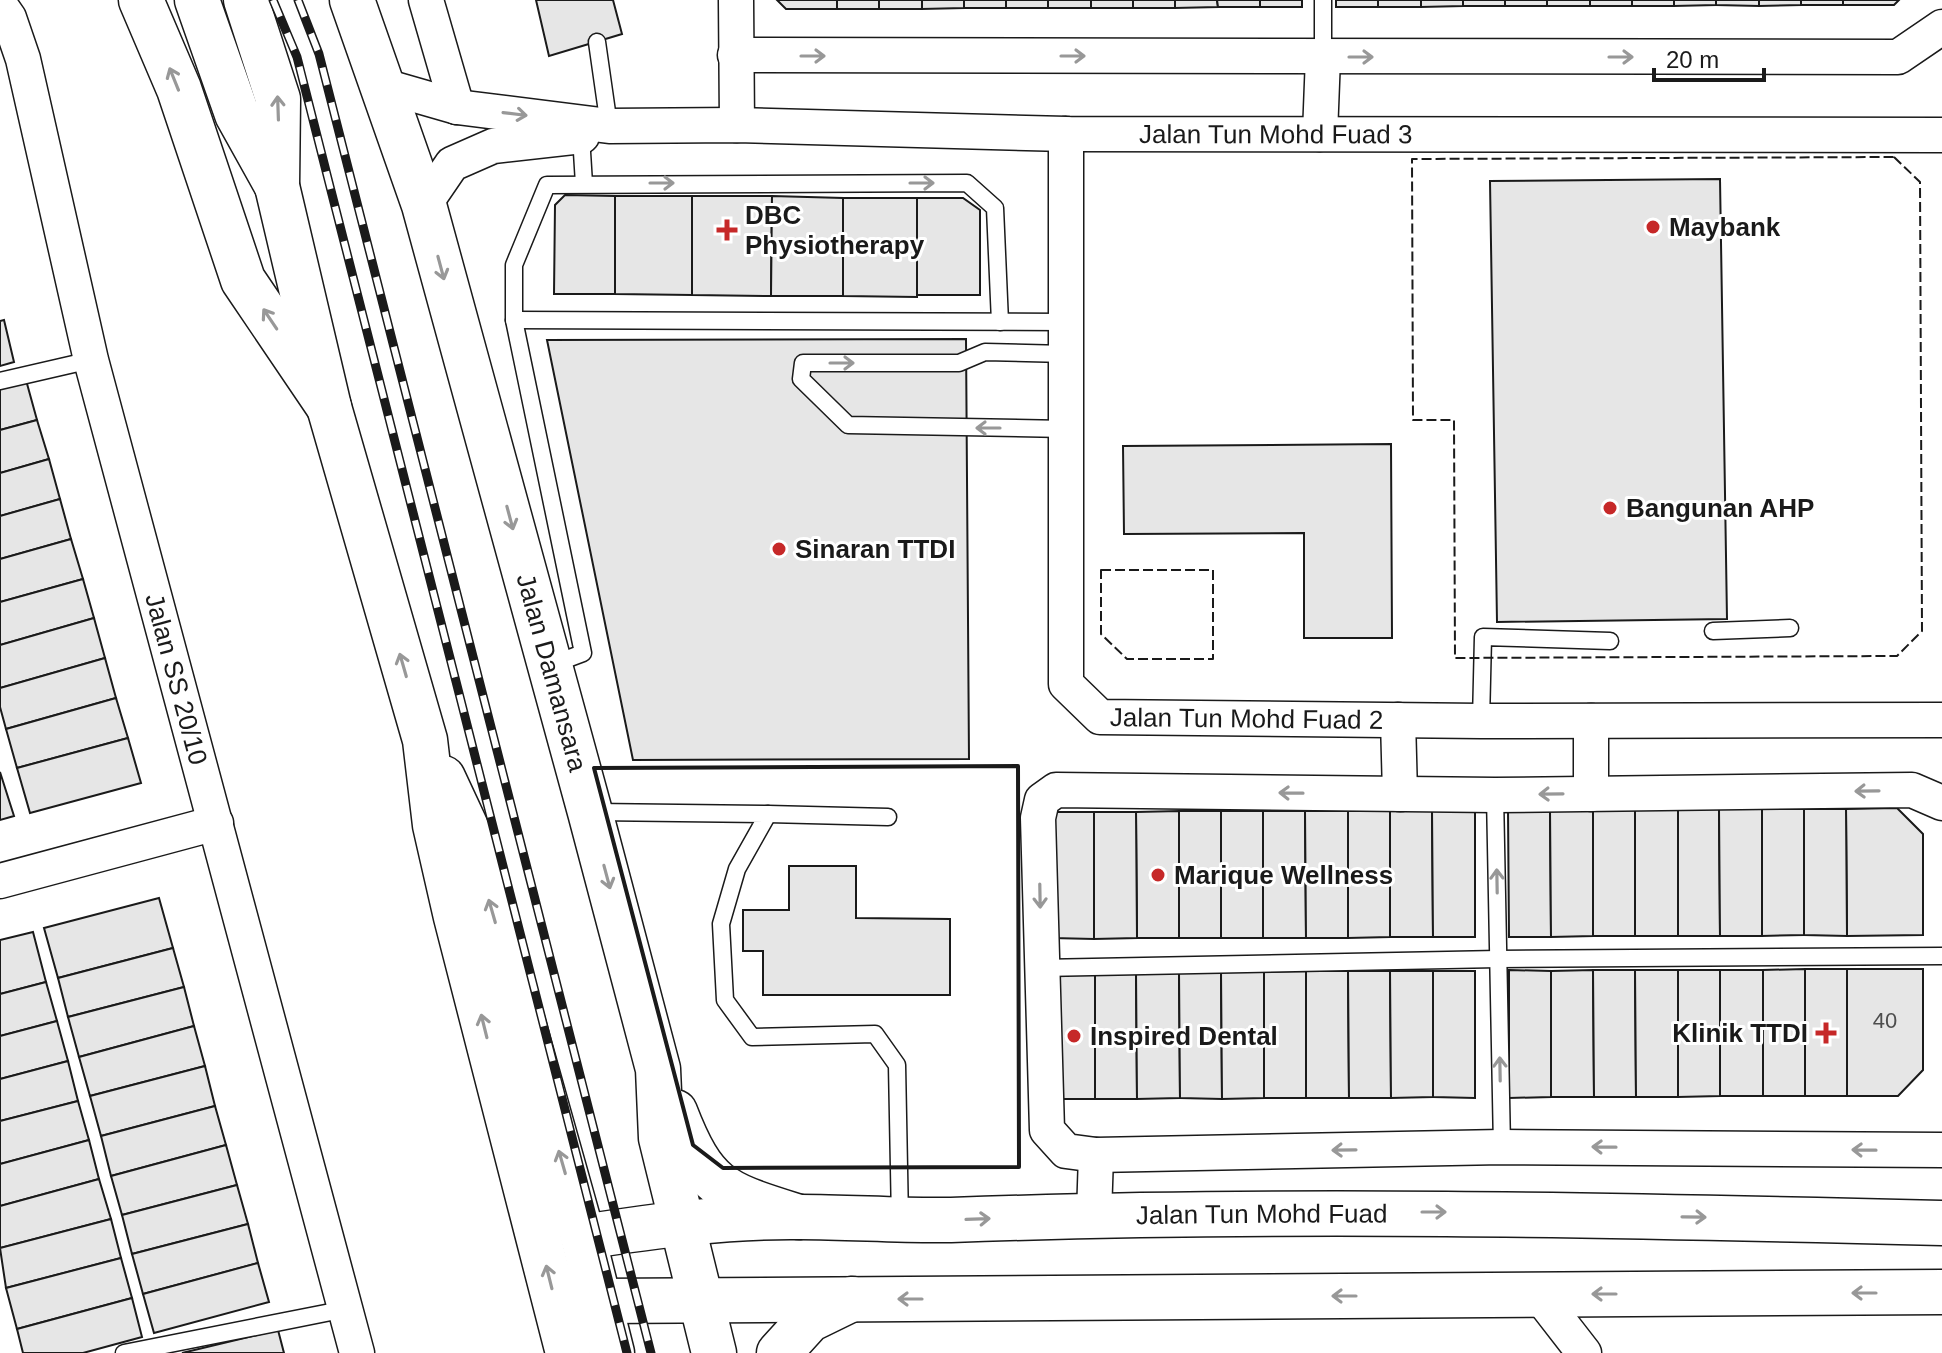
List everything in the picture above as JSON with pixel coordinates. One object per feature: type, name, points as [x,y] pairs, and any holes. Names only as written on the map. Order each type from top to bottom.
[{"type":"main road","points":[[141,0],[179,89],[243,280],[329,407]]},
{"type":"main road","points":[[197,0],[237,114],[277,186]]},
{"type":"main road","points":[[246,0],[278,99],[277,186],[329,407],[425,740],[471,838],[583,1237],[612,1353]]},
{"type":"main road","name":"Jalan Damansara","points":[[352,0],[424,205],[590,812],[658,1069],[661,1138],[714,1353]]},
{"type":"main road","points":[[425,740],[435,825],[568,1353]]},
{"type":"main road","points":[[658,1069],[689,1149],[709,1179],[735,1197],[799,1217]]},
{"type":"main road","name":"Jalan Tun Mohd Fuad","points":[[583,1237],[683,1221],[799,1217],[900,1221],[1094,1215],[1453,1212],[1942,1223]]},
{"type":"main road","points":[[599,1301],[1942,1292]]},
{"type":"main road","points":[[779,1353],[809,1320],[852,1299]]},
{"type":"street","points":[[426,0],[457,107]]},
{"type":"street","points":[[736,0],[737,125]]},
{"type":"street","name":"Jalan SS 20/10","points":[[0,5],[9,18],[23,59],[91,360],[357,1353]]},
{"type":"street","points":[[735,55],[1898,57],[1942,27]]},
{"type":"street","points":[[1320,134],[1323,57]]},
{"type":"street","name":"Jalan Tun Mohd Fuad 3","points":[[384,86],[457,107],[595,131]]},
{"type":"street","name":"Jalan Tun Mohd Fuad 3","points":[[424,205],[452,164],[493,146],[595,131],[737,125],[1066,134],[1942,135]]},
{"type":"street","name":"Jalan Tun Mohd Fuad 2","points":[[1066,134],[1066,684],[1100,717],[1481,721],[1942,720]]},
{"type":"street","points":[[1398,720],[1400,794]]},
{"type":"street","points":[[1591,721],[1591,794]]},
{"type":"street","points":[[1942,803],[1912,790],[1495,795],[1056,790],[1042,800],[1038,818],[1047,1130],[1066,1151],[1096,1155],[1502,1147],[1942,1150]]},
{"type":"street","points":[[0,881],[216,823]]},
{"type":"street","points":[[1094,1215],[1096,1155]]},
{"type":"street","points":[[1539,1295],[1584,1353]]},
{"type":"lane","points":[[1323,0],[1323,57]]},
{"type":"lane","points":[[584,184],[595,131],[597,42]]},
{"type":"lane","points":[[549,665],[583,653],[514,320],[514,265],[547,185],[967,183],[995,208],[1000,322]]},
{"type":"lane","points":[[514,320],[1000,322],[1066,338]]},
{"type":"lane","points":[[1066,338],[985,352],[959,363],[803,363],[801,379],[848,425],[1066,429]]},
{"type":"lane","points":[[0,381],[91,360]]},
{"type":"lane","points":[[1713,631],[1790,628]]},
{"type":"lane","points":[[1481,721],[1483,637],[1610,641]]},
{"type":"lane","points":[[1495,795],[1502,1147]]},
{"type":"lane","points":[[590,812],[888,817]]},
{"type":"lane","points":[[768,814],[737,869],[721,924],[725,1000],[752,1037],[875,1034],[887,1048],[897,1065],[900,1221]]},
{"type":"lane","points":[[1041,968],[1498,959],[1942,956]]},
{"type":"lane","points":[[124,1353],[346,1309]]},
{"type":"building","points":[[536,0],[613,0],[622,34],[549,56]]},
{"type":"building","points":[[777,0],[837,0],[837,9],[786,9]]},
{"type":"building","points":[[837,0],[879,0],[879,9],[837,9]]},
{"type":"building","points":[[879,0],[922,0],[922,9],[879,9]]},
{"type":"building","points":[[922,0],[964,0],[964,8],[922,9]]},
{"type":"building","points":[[964,0],[1006,0],[1006,8],[964,8]]},
{"type":"building","points":[[1006,0],[1048,0],[1048,8],[1006,8]]},
{"type":"building","points":[[1048,0],[1091,0],[1091,8],[1048,8]]},
{"type":"building","points":[[1091,0],[1133,0],[1133,8],[1091,8]]},
{"type":"building","points":[[1133,0],[1175,0],[1175,8],[1133,8]]},
{"type":"building","points":[[1175,0],[1217,0],[1218,7],[1175,8]]},
{"type":"building","points":[[1217,0],[1260,0],[1260,7],[1218,7]]},
{"type":"building","points":[[1260,0],[1302,0],[1302,7],[1260,7]]},
{"type":"building","points":[[1336,0],[1378,0],[1378,7],[1336,7]]},
{"type":"building","points":[[1378,0],[1421,0],[1421,7],[1378,7]]},
{"type":"building","points":[[1421,0],[1463,0],[1463,6],[1421,7]]},
{"type":"building","points":[[1463,0],[1505,0],[1505,6],[1463,6]]},
{"type":"building","points":[[1505,0],[1547,0],[1547,6],[1505,6]]},
{"type":"building","points":[[1547,0],[1590,0],[1590,6],[1547,6]]},
{"type":"building","points":[[1590,0],[1632,0],[1632,6],[1590,6]]},
{"type":"building","points":[[1632,0],[1674,0],[1674,6],[1632,6]]},
{"type":"building","points":[[1674,0],[1716,0],[1716,5],[1674,6]]},
{"type":"building","points":[[1716,0],[1759,0],[1759,6],[1716,5]]},
{"type":"building","points":[[1759,0],[1801,0],[1801,5],[1759,6]]},
{"type":"building","points":[[1801,0],[1843,0],[1843,5],[1801,5]]},
{"type":"building","points":[[1843,0],[1899,0],[1894,5],[1843,5]]},
{"type":"building","name":"Bangunan AHP","points":[[1720,179],[1727,619],[1497,622],[1490,181]]},
{"type":"building","points":[[565,195],[615,196],[615,294],[554,294],[555,205]]},
{"type":"building","points":[[615,196],[692,196],[692,295],[615,294]]},
{"type":"building","points":[[692,196],[772,196],[771,296],[692,295]]},
{"type":"building","points":[[772,196],[843,198],[843,296],[771,296]]},
{"type":"building","points":[[843,198],[917,198],[917,297],[843,296]]},
{"type":"building","points":[[917,198],[963,198],[980,210],[980,295],[917,295]]},
{"type":"building","points":[[4,320],[14,362],[0,366],[0,321]]},
{"type":"building","name":"Sinaran TTDI","points":[[966,339],[969,759],[633,760],[547,340]]},
{"type":"building","points":[[26,380],[37,420],[0,430],[0,387]]},
{"type":"building","points":[[37,420],[49,459],[0,473],[0,430]]},
{"type":"building","points":[[1391,444],[1392,638],[1304,638],[1304,533],[1124,534],[1123,446]]},
{"type":"building","points":[[49,459],[60,499],[0,516],[0,473]]},
{"type":"building","points":[[60,499],[71,539],[0,559],[0,516]]},
{"type":"building","points":[[71,539],[83,579],[0,602],[0,559]]},
{"type":"building","points":[[83,579],[94,618],[0,645],[0,602]]},
{"type":"building","points":[[94,618],[105,658],[0,688],[0,645]]},
{"type":"building","points":[[105,658],[116,698],[6,729],[0,707],[0,688]]},
{"type":"building","points":[[116,698],[128,738],[17,768],[6,729]]},
{"type":"building","points":[[128,738],[141,783],[30,813],[17,768]]},
{"type":"building","points":[[0,772],[14,816],[0,820]]},
{"type":"building","points":[[1897,808],[1923,834],[1923,935],[1847,936],[1846,809]]},
{"type":"building","points":[[1678,809],[1719,809],[1720,936],[1678,936]]},
{"type":"building","points":[[1678,809],[1678,936],[1635,936],[1635,810]]},
{"type":"building","points":[[1719,809],[1762,809],[1762,936],[1720,936]]},
{"type":"building","points":[[1762,809],[1804,809],[1804,935],[1762,936]]},
{"type":"building","points":[[1804,809],[1846,809],[1847,936],[1804,935]]},
{"type":"building","points":[[1432,810],[1433,937],[1390,937],[1390,811]]},
{"type":"building","points":[[1432,810],[1475,810],[1475,937],[1433,937]]},
{"type":"building","points":[[1508,810],[1550,810],[1551,937],[1509,937]]},
{"type":"building","points":[[1550,810],[1593,810],[1593,936],[1551,937]]},
{"type":"building","points":[[1593,810],[1635,810],[1635,936],[1593,936]]},
{"type":"building","name":"Marique Wellness","points":[[1179,811],[1179,938],[1137,938],[1136,812]]},
{"type":"building","points":[[1179,811],[1221,811],[1221,938],[1179,938]]},
{"type":"building","points":[[1221,811],[1263,811],[1263,938],[1221,938]]},
{"type":"building","points":[[1263,811],[1305,811],[1306,938],[1263,938]]},
{"type":"building","points":[[1305,811],[1348,811],[1348,938],[1306,938]]},
{"type":"building","points":[[1348,811],[1390,811],[1390,937],[1348,938]]},
{"type":"building","points":[[1051,812],[1094,812],[1094,939],[1052,938]]},
{"type":"building","points":[[1094,812],[1136,812],[1137,938],[1094,939]]},
{"type":"building","points":[[789,866],[856,866],[856,918],[950,919],[950,995],[763,995],[763,951],[743,951],[743,910],[789,910]]},
{"type":"building","points":[[159,898],[173,948],[58,978],[44,928]]},
{"type":"building","points":[[33,932],[46,982],[0,994],[0,940]]},
{"type":"building","points":[[173,948],[184,987],[68,1017],[58,978]]},
{"type":"building","points":[[1805,969],[1805,1096],[1763,1096],[1763,970]]},
{"type":"building","name":"Klinik TTDI","points":[[1805,969],[1847,969],[1847,1096],[1805,1096]]},
{"type":"building","points":[[1847,969],[1923,969],[1923,1070],[1898,1096],[1847,1096]]},
{"type":"building","points":[[1509,970],[1551,971],[1551,1097],[1509,1098]]},
{"type":"building","points":[[1593,970],[1594,1097],[1551,1097],[1551,971]]},
{"type":"building","points":[[1593,970],[1635,970],[1636,1097],[1594,1097]]},
{"type":"building","points":[[1635,970],[1678,970],[1678,1097],[1636,1097]]},
{"type":"building","points":[[1678,970],[1720,970],[1720,1096],[1678,1097]]},
{"type":"building","points":[[1720,970],[1763,970],[1763,1096],[1720,1096]]},
{"type":"building","points":[[1306,971],[1306,1098],[1264,1098],[1264,972]]},
{"type":"building","points":[[1306,971],[1348,971],[1349,1098],[1306,1098]]},
{"type":"building","points":[[1348,971],[1390,971],[1391,1098],[1349,1098]]},
{"type":"building","points":[[1390,971],[1433,971],[1433,1097],[1391,1098]]},
{"type":"building","points":[[1433,971],[1475,971],[1475,1098],[1433,1097]]},
{"type":"building","name":"Inspired Dental","points":[[1095,972],[1095,1099],[1053,1099],[1052,973]]},
{"type":"building","points":[[1095,972],[1136,972],[1137,1099],[1095,1099]]},
{"type":"building","points":[[1136,972],[1179,972],[1180,1098],[1137,1099]]},
{"type":"building","points":[[1179,972],[1221,972],[1222,1099],[1180,1098]]},
{"type":"building","points":[[1221,972],[1264,972],[1264,1098],[1222,1099]]},
{"type":"building","points":[[46,982],[57,1021],[0,1036],[0,994]]},
{"type":"building","points":[[184,987],[194,1026],[79,1057],[68,1017]]},
{"type":"building","points":[[57,1021],[68,1061],[0,1079],[0,1036]]},
{"type":"building","points":[[194,1026],[205,1066],[90,1096],[79,1057]]},
{"type":"building","points":[[68,1061],[78,1101],[0,1121],[0,1079]]},
{"type":"building","points":[[205,1066],[215,1106],[101,1136],[90,1096]]},
{"type":"building","points":[[78,1101],[89,1140],[0,1164],[0,1121]]},
{"type":"building","points":[[215,1106],[226,1145],[111,1176],[101,1136]]},
{"type":"building","points":[[89,1140],[99,1179],[0,1206],[0,1164]]},
{"type":"building","points":[[226,1145],[237,1185],[122,1215],[111,1176]]},
{"type":"building","points":[[99,1179],[111,1219],[0,1248],[0,1206]]},
{"type":"building","points":[[237,1185],[248,1224],[132,1254],[122,1215]]},
{"type":"building","points":[[111,1219],[121,1258],[6,1288],[0,1248]]},
{"type":"building","points":[[248,1224],[258,1263],[143,1294],[132,1254]]},
{"type":"building","points":[[121,1258],[132,1298],[17,1329],[6,1288]]},
{"type":"building","points":[[258,1263],[269,1302],[154,1333],[143,1294]]},
{"type":"building","points":[[132,1298],[142,1337],[83,1353],[23,1353],[17,1329]]},
{"type":"building","points":[[278,1330],[284,1353],[182,1353]]},
{"type":"railway","points":[[273,0],[297,57],[627,1353]]},
{"type":"railway","points":[[298,0],[319,54],[651,1353]]},
{"type":"fence","points":[[1894,157],[1920,182],[1922,631],[1897,656],[1455,658],[1454,420],[1413,420],[1412,159],[1894,157]]},
{"type":"fence","points":[[1101,570],[1213,570],[1213,659],[1127,659],[1101,634],[1101,570]]},
{"type":"wall","points":[[1018,766],[1019,1167],[723,1168],[693,1145],[594,768],[1018,766]]},
{"type":"place","name":"Maybank","points":[[1653,227]]},
{"type":"place","name":"DBC Physiotherapy","points":[[727,230]]},
{"type":"place","name":"Bangunan AHP","points":[[1610,508]]},
{"type":"place","name":"Sinaran TTDI","points":[[779,549]]},
{"type":"place","name":"Marique Wellness","points":[[1158,875]]},
{"type":"place","name":"Klinik TTDI","points":[[1826,1033]]},
{"type":"place","name":"Inspired Dental","points":[[1074,1036]]}]
